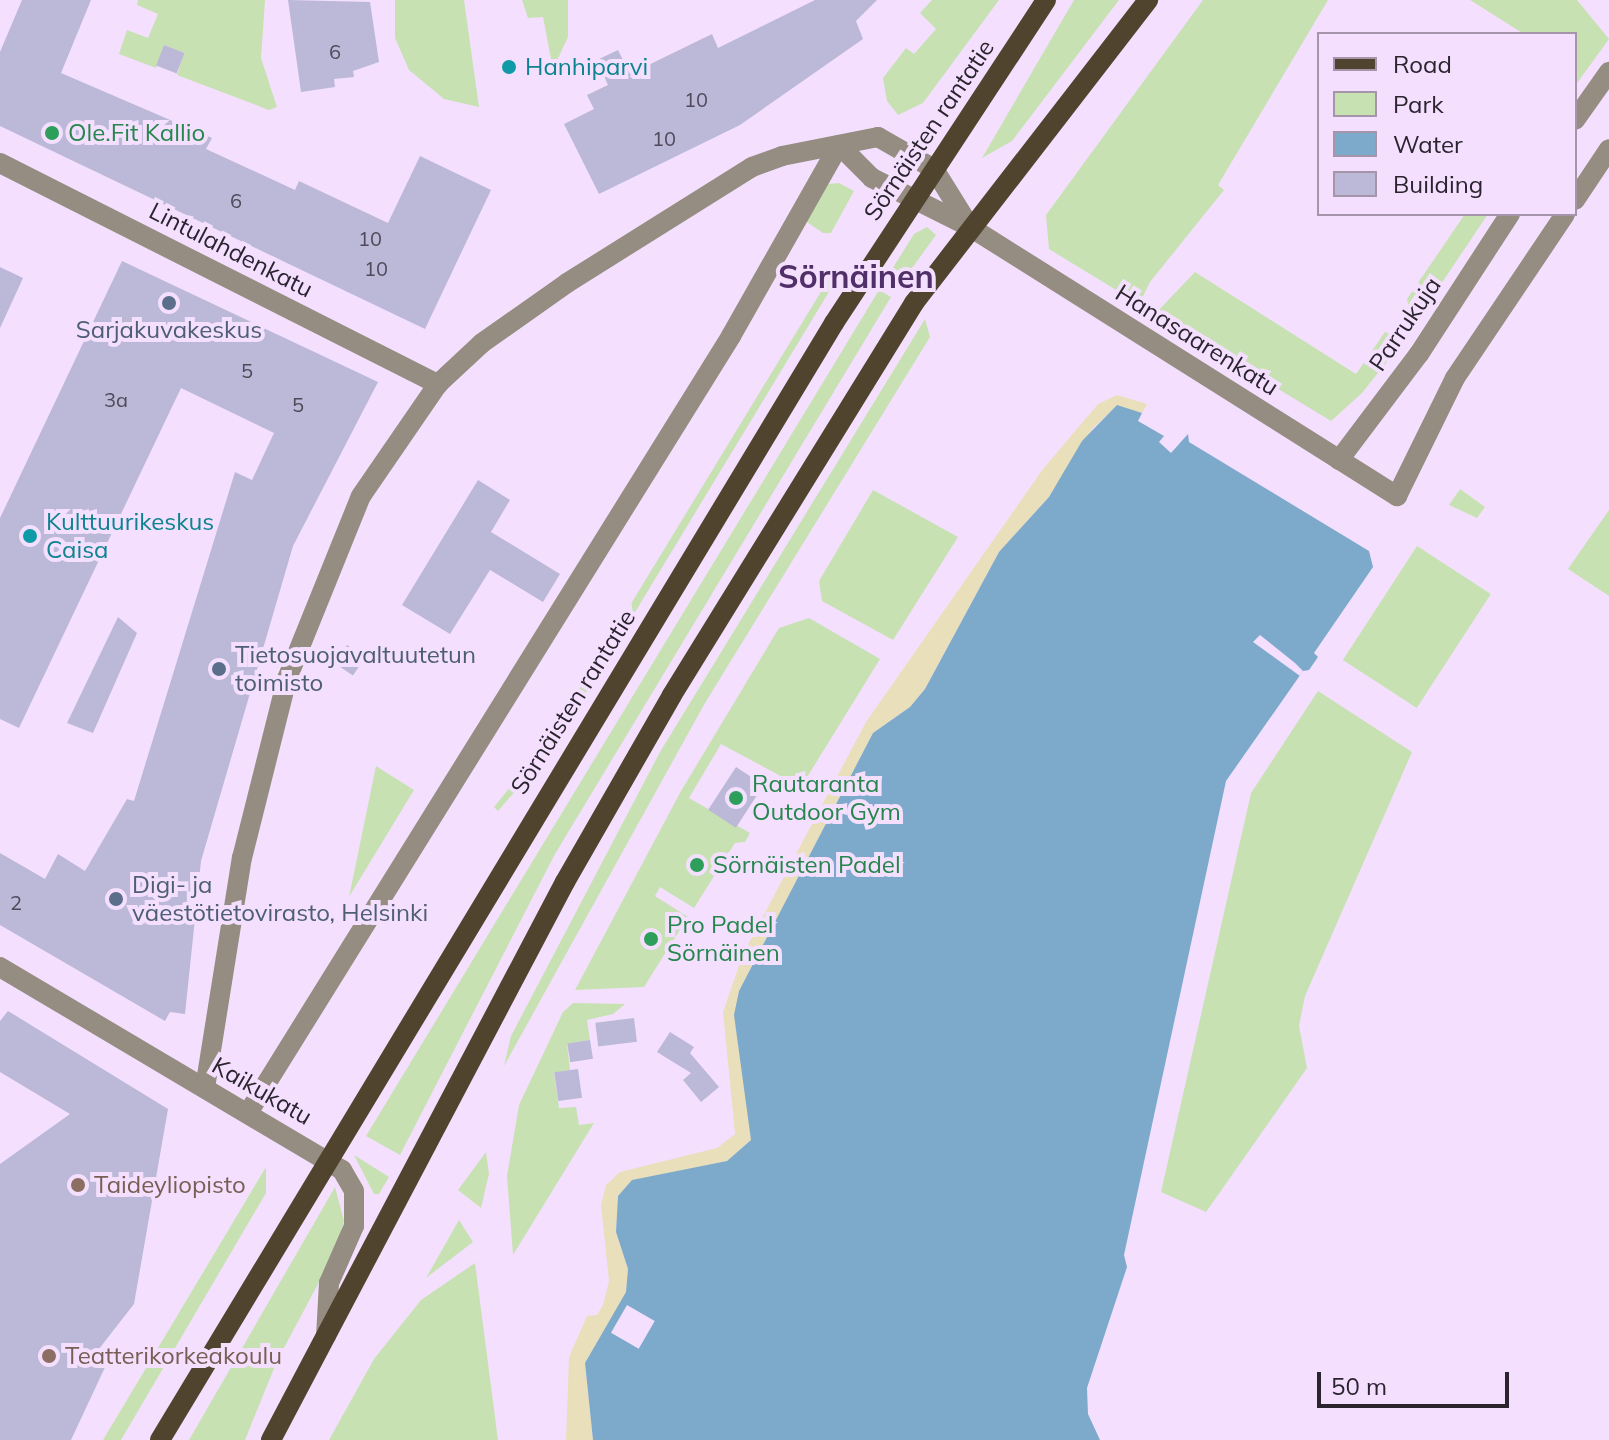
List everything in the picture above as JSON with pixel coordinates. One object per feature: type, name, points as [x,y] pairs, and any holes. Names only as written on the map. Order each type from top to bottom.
[{"type":"main road","name":"Sörnäisten rantatie","points":[[160,1440],[326,1158],[911,202],[1046,0]]},
{"type":"main road","points":[[271,1440],[618,783],[907,313],[970,227],[1148,0]]},
{"type":"street","points":[[1577,117],[1609,72]]},
{"type":"street","points":[[205,1088],[242,858],[287,679],[361,496],[438,384],[482,343],[567,283],[752,167],[878,137],[934,169],[970,227]]},
{"type":"street","points":[[248,1113],[731,336],[839,145]]},
{"type":"street","name":"Hanasaarenkatu","points":[[839,145],[861,171],[911,202],[970,227],[1397,496],[1455,378],[1564,216]]},
{"type":"street","points":[[1577,197],[1609,149]]},
{"type":"street","name":"Lintulahdenkatu","points":[[0,163],[438,384]]},
{"type":"street","name":"Parrukuja","points":[[1339,460],[1419,354],[1509,216]]},
{"type":"street","name":"Kaikukatu","points":[[0,967],[326,1158],[349,1179],[356,1209],[354,1226],[329,1283],[326,1340]]},
{"type":"green space","points":[[138,0],[265,0],[261,58],[277,107],[269,110],[177,75],[184,53],[164,45],[156,68],[119,54],[127,30],[148,38],[158,14],[137,5]]},
{"type":"green space","points":[[395,0],[464,0],[479,107],[444,99],[409,70],[395,38]]},
{"type":"green space","points":[[522,0],[568,0],[568,37],[553,69],[543,17],[528,18]]},
{"type":"green space","points":[[932,0],[999,0],[923,103],[898,115],[887,101],[883,78],[906,48],[914,54],[936,29],[920,13]]},
{"type":"green space","points":[[1074,0],[1119,0],[1012,141],[982,158]]},
{"type":"green space","points":[[1203,0],[1328,0],[1218,185],[1224,190],[1150,282],[1139,304],[1049,249],[1046,215]]},
{"type":"green space","points":[[1470,0],[1577,0],[1609,39],[1577,83],[1577,32],[1521,32]]},
{"type":"green space","points":[[839,183],[854,191],[831,233],[823,233],[804,220],[828,184]]},
{"type":"green space","points":[[1464,216],[1487,216],[1421,314],[1409,310],[1407,299]]},
{"type":"green space","points":[[927,227],[936,235],[902,282],[889,274],[914,234]]},
{"type":"green space","points":[[833,272],[841,272],[554,746],[498,811],[494,807],[548,740]]},
{"type":"green space","points":[[1195,272],[1356,374],[1385,332],[1405,339],[1362,393],[1331,421],[1155,314]]},
{"type":"green space","points":[[879,290],[891,297],[555,854],[400,1155],[366,1136]]},
{"type":"green space","points":[[925,319],[930,337],[705,703],[504,1066],[511,1036],[660,752]]},
{"type":"green space","points":[[1460,489],[1485,507],[1477,518],[1449,505]]},
{"type":"green space","points":[[873,490],[958,537],[893,640],[822,601],[819,581]]},
{"type":"green space","points":[[1609,510],[1609,596],[1568,569]]},
{"type":"green space","points":[[1417,546],[1491,594],[1417,708],[1343,660]]},
{"type":"green space","points":[[809,618],[880,659],[801,787],[721,744],[689,798],[750,833],[745,842],[735,843],[694,908],[660,887],[655,896],[688,917],[644,987],[575,990],[681,791],[779,628]]},
{"type":"green space","points":[[1318,691],[1412,752],[1305,996],[1299,1026],[1307,1068],[1206,1212],[1161,1192],[1251,793]]},
{"type":"green space","points":[[376,766],[414,790],[349,897]]},
{"type":"green space","points":[[573,1003],[625,1004],[613,1014],[587,1020],[590,1040],[567,1044],[570,1070],[554,1073],[559,1108],[576,1107],[579,1125],[594,1123],[513,1255],[507,1176],[519,1105],[563,1012]]},
{"type":"green space","points":[[486,1152],[489,1174],[481,1208],[458,1190]]},
{"type":"green space","points":[[354,1155],[389,1177],[379,1194],[374,1194]]},
{"type":"green space","points":[[266,1167],[266,1193],[121,1440],[103,1440]]},
{"type":"green space","points":[[335,1187],[344,1221],[335,1252],[277,1361],[245,1440],[189,1440]]},
{"type":"green space","points":[[459,1220],[473,1242],[426,1278]]},
{"type":"green space","points":[[475,1263],[498,1440],[329,1440],[374,1359],[421,1300]]},
{"type":"sand","points":[[1117,395],[1147,404],[1142,413],[1117,406],[1093,428],[1049,497],[999,552],[925,689],[910,707],[873,733],[739,991],[751,1140],[727,1161],[632,1181],[618,1196],[616,1232],[628,1269],[626,1293],[585,1363],[593,1440],[566,1440],[569,1357],[587,1316],[597,1315],[603,1305],[609,1281],[601,1205],[606,1185],[620,1172],[717,1148],[735,1134],[723,1012],[743,954],[866,722],[1043,469],[1098,404]]},
{"type":"water","points":[[1117,405],[1142,413],[1138,421],[1164,436],[1159,442],[1171,453],[1188,434],[1189,442],[1369,551],[1373,567],[1314,653],[1318,657],[1309,670],[1303,671],[1226,781],[1124,1255],[1127,1267],[1087,1388],[1088,1414],[1100,1440],[593,1440],[585,1363],[626,1292],[628,1269],[616,1232],[618,1196],[632,1180],[727,1161],[751,1140],[734,1015],[739,991],[873,733],[910,707],[925,689],[999,552],[1049,497],[1082,441]]},
{"type":"pier","points":[[1260,635],[1303,671],[1300,676],[1253,642]]},
{"type":"pier","points":[[627,1305],[655,1321],[639,1349],[611,1333]]},
{"type":"building","points":[[22,0],[91,0],[61,73],[212,138],[206,149],[295,190],[299,181],[388,223],[420,156],[491,190],[425,329],[0,126],[0,52]]},
{"type":"building","points":[[288,0],[370,2],[379,62],[353,71],[354,77],[334,79],[335,87],[301,92]]},
{"type":"building","points":[[815,0],[877,0],[856,21],[863,39],[740,125],[599,194],[564,124],[594,109],[587,95],[608,85],[597,60],[618,50],[630,74],[712,34],[718,48]]},
{"type":"building","points":[[164,45],[185,53],[177,73],[156,66]]},
{"type":"building","points":[[122,261],[378,382],[293,546],[201,861],[185,1014],[170,1012],[165,1021],[0,925],[0,853],[45,879],[58,854],[85,871],[127,799],[134,801],[235,472],[252,480],[274,433],[181,388],[19,728],[0,719],[0,518]]},
{"type":"building","points":[[0,267],[23,278],[0,328]]},
{"type":"building","points":[[478,480],[510,500],[491,532],[560,574],[543,602],[490,570],[450,634],[402,605]]},
{"type":"building","points":[[118,617],[137,633],[93,733],[67,723]]},
{"type":"building","points":[[347,645],[365,657],[353,676],[335,663]]},
{"type":"building","name":"Rautaranta Outdoor Gym","points":[[736,767],[764,785],[736,828],[708,810]]},
{"type":"building","name":"Taideyliopisto","points":[[8,1011],[168,1109],[134,1304],[95,1354],[107,1363],[71,1440],[0,1440],[0,1164],[70,1114],[0,1072],[0,1021]]},
{"type":"building","points":[[634,1018],[637,1042],[598,1047],[595,1023]]},
{"type":"building","points":[[670,1032],[694,1047],[690,1053],[719,1087],[701,1102],[683,1080],[691,1073],[657,1052]]},
{"type":"building","points":[[590,1040],[593,1059],[570,1062],[567,1044]]},
{"type":"building","points":[[578,1069],[582,1098],[558,1101],[554,1072]]},
{"type":"place","name":"Hanhiparvi","points":[[509,67]]},
{"type":"place","name":"Ole.Fit Kallio","points":[[52,133]]},
{"type":"place","name":"Sarjakuvakeskus","points":[[169,303]]},
{"type":"place","name":"Kulttuurikeskus Caisa","points":[[30,536]]},
{"type":"place","name":"Tietosuojavaltuutetun toimisto","points":[[219,669]]},
{"type":"place","name":"Rautaranta Outdoor Gym","points":[[736,798]]},
{"type":"place","name":"Sörnäisten Padel","points":[[697,865]]},
{"type":"place","name":"Digi- ja väestötietovirasto, Helsinki","points":[[116,899]]},
{"type":"place","name":"Pro Padel Sörnäinen","points":[[651,939]]},
{"type":"place","name":"Taideyliopisto","points":[[78,1185]]},
{"type":"place","name":"Teatterikorkeakoulu","points":[[49,1356]]},
{"type":"district","name":"Sörnäinen","points":[[856,276]]}]
